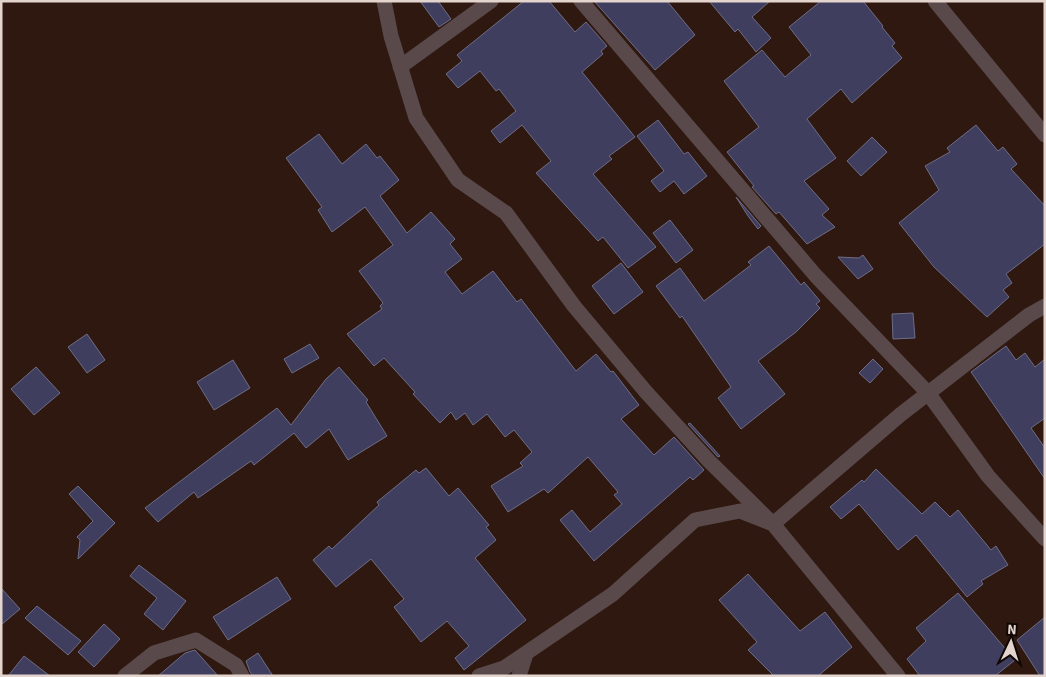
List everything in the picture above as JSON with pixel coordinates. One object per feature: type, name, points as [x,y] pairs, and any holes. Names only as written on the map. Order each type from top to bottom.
[{"type":"street","points":[[384,1],[391,36],[416,118],[458,180],[506,213],[574,306],[646,392],[709,461],[773,524],[898,676]]},
{"type":"street","points":[[400,67],[490,1]]},
{"type":"street","points":[[581,1],[816,276],[928,393],[988,476],[1045,540]]},
{"type":"street","points":[[935,1],[1045,135]]},
{"type":"street","points":[[773,524],[928,393],[1029,315],[1045,306]]},
{"type":"street","points":[[479,676],[504,668],[613,594],[695,520],[740,511],[773,524]]},
{"type":"street","points":[[125,676],[154,653],[196,640],[236,665],[242,676]]},
{"type":"street","points":[[519,676],[526,654]]},
{"type":"building","points":[[420,1],[438,1],[451,19],[439,27]]},
{"type":"building","points":[[524,1],[549,1],[575,32],[586,22],[607,46],[601,51],[603,54],[582,72],[635,137],[609,156],[612,159],[593,174],[656,247],[628,268],[603,237],[598,241],[536,173],[551,161],[522,125],[500,143],[491,131],[516,111],[499,89],[496,91],[480,71],[458,88],[446,74],[462,61],[457,55]]},
{"type":"building","points":[[594,1],[667,1],[695,35],[655,70]]},
{"type":"building","points":[[709,1],[770,1],[752,17],[771,38],[756,52],[738,29],[735,32]]},
{"type":"building","points":[[821,1],[863,1],[895,43],[892,46],[902,58],[852,103],[841,89],[807,119],[836,158],[804,181],[829,209],[822,215],[835,227],[807,244],[779,212],[776,214],[752,187],[754,186],[727,152],[759,127],[724,81],[762,50],[785,77],[811,55],[789,27]]},
{"type":"building","points":[[658,120],[684,154],[688,152],[707,176],[684,194],[674,181],[660,192],[651,181],[664,171],[637,136]]},
{"type":"building","points":[[976,125],[998,151],[1003,147],[1017,164],[1011,169],[1045,206],[1045,244],[1006,274],[1012,283],[1003,290],[1009,297],[987,317],[934,267],[899,223],[939,190],[925,166],[950,152],[947,148]]},
{"type":"building","points":[[319,134],[342,164],[366,144],[377,158],[380,156],[399,180],[380,196],[407,233],[431,212],[455,239],[450,244],[462,259],[445,272],[462,294],[493,271],[517,302],[521,299],[576,371],[596,354],[611,372],[613,371],[639,405],[621,419],[654,455],[674,437],[704,470],[693,480],[690,477],[594,561],[560,520],[572,510],[590,532],[622,504],[614,495],[618,492],[588,457],[548,493],[544,489],[508,512],[491,486],[523,466],[520,463],[532,452],[514,430],[505,437],[487,414],[473,425],[465,413],[456,420],[451,412],[440,423],[413,394],[415,392],[384,358],[374,366],[347,334],[382,309],[380,306],[383,303],[359,271],[393,245],[365,207],[332,232],[318,210],[322,207],[286,158]]},
{"type":"building","points":[[872,137],[887,152],[861,176],[847,161]]},
{"type":"building","points":[[736,197],[761,226],[758,229],[748,216]]},
{"type":"building","points":[[670,220],[693,250],[676,263],[653,233]]},
{"type":"building","points":[[769,246],[801,285],[804,282],[820,301],[816,304],[820,308],[796,332],[758,361],[785,394],[741,429],[718,398],[731,387],[682,316],[680,318],[656,286],[680,268],[704,301],[751,265],[748,262]]},
{"type":"building","points":[[863,255],[873,269],[858,279],[838,257],[859,258]]},
{"type":"building","points":[[621,263],[643,292],[614,314],[592,286]]},
{"type":"building","points":[[913,313],[915,338],[893,339],[892,314]]},
{"type":"building","points":[[87,334],[105,360],[87,373],[68,347]]},
{"type":"building","points":[[310,344],[319,358],[292,373],[284,359]]},
{"type":"building","points":[[1006,346],[1016,360],[1025,353],[1035,367],[1045,359],[1045,418],[1031,428],[1045,448],[1045,479],[971,372]]},
{"type":"building","points":[[873,359],[883,369],[870,383],[859,373]]},
{"type":"building","points":[[233,360],[250,388],[214,410],[197,382]]},
{"type":"building","points":[[36,367],[60,393],[34,415],[11,389]]},
{"type":"building","points":[[339,367],[368,400],[366,402],[387,436],[348,460],[329,429],[306,448],[294,433],[254,465],[251,461],[198,498],[194,492],[158,522],[145,508],[277,408],[291,425],[326,379]]},
{"type":"building","points":[[690,423],[720,456],[718,457],[688,424]]},
{"type":"building","points":[[426,468],[449,496],[458,488],[489,525],[486,527],[496,540],[475,558],[526,620],[464,670],[455,658],[469,646],[447,621],[421,642],[394,607],[404,599],[371,559],[336,587],[313,560],[329,546],[332,549],[379,505],[377,502],[416,470],[419,473]]},
{"type":"building","points":[[876,469],[922,514],[935,502],[950,517],[958,510],[991,550],[996,546],[1008,565],[981,581],[983,584],[967,597],[916,535],[898,550],[859,504],[841,519],[830,507],[862,480],[864,482]]},
{"type":"building","points":[[78,486],[115,523],[78,559],[80,540],[77,537],[93,521],[69,494]]},
{"type":"building","points":[[139,565],[186,601],[163,630],[144,614],[157,598],[130,576]]},
{"type":"building","points":[[748,574],[800,631],[825,612],[852,647],[818,676],[774,676],[748,650],[757,642],[719,600]]},
{"type":"building","points":[[277,577],[291,599],[228,640],[213,617]]},
{"type":"building","points":[[1,588],[20,609],[1,625]]},
{"type":"building","points":[[958,593],[1015,660],[995,676],[920,676],[907,659],[926,641],[916,628]]},
{"type":"building","points":[[37,606],[81,641],[68,655],[25,618]]},
{"type":"building","points":[[1045,617],[1045,676],[1040,676],[1017,640]]},
{"type":"building","points":[[104,624],[120,639],[94,667],[78,652]]},
{"type":"building","points":[[195,650],[218,676],[158,676],[185,653]]},
{"type":"building","points":[[258,653],[273,676],[253,676],[250,672],[246,661]]},
{"type":"building","points":[[24,656],[50,676],[8,676]]}]
